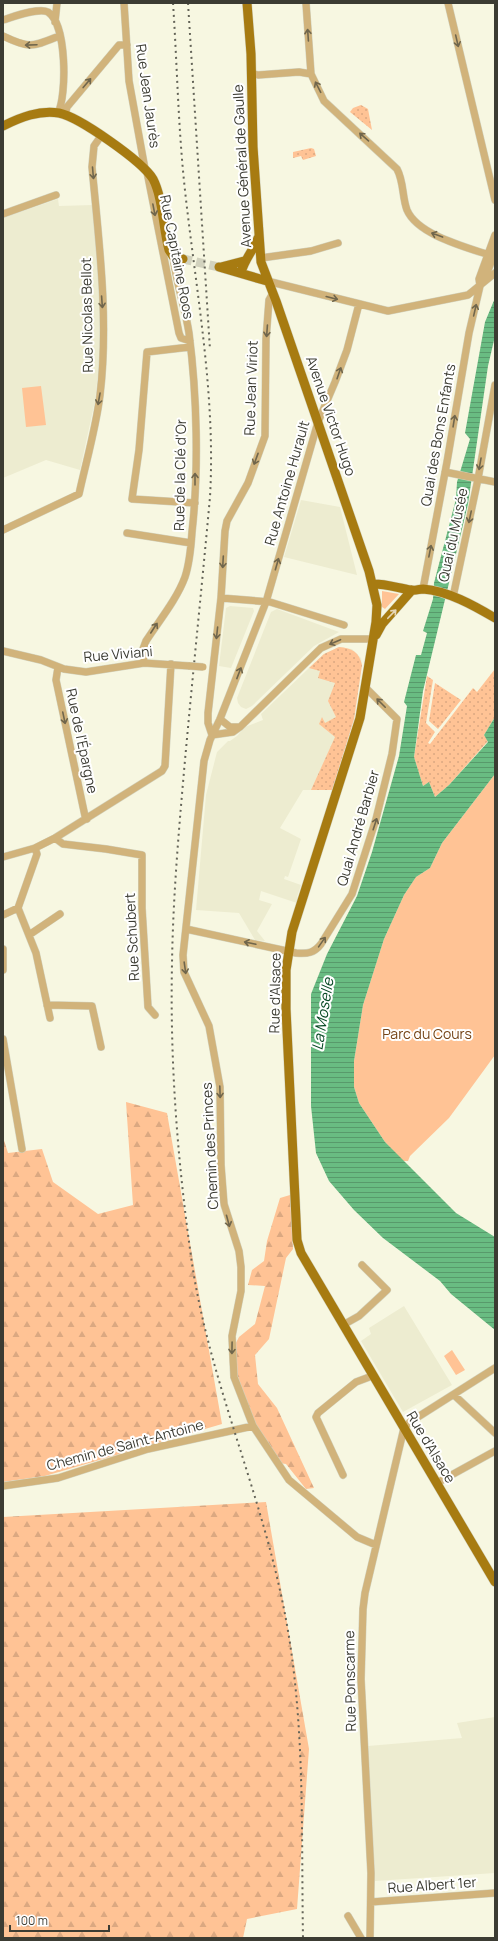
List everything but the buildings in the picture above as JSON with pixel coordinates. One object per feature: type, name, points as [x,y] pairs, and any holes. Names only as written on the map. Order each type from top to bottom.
[{"type":"main road","name":"Avenue Général de Gaulle","points":[[247,3],[253,147],[261,258]]},
{"type":"main road","points":[[3,126],[32,114],[62,114],[74,118],[130,155],[146,170],[157,188],[167,244],[173,256],[183,259]]},
{"type":"main road","points":[[241,273],[244,261],[253,251],[259,236]]},
{"type":"main road","name":"Avenue Victor Hugo","points":[[261,258],[267,281],[374,584],[377,605],[373,639]]},
{"type":"main road","points":[[244,261],[220,267],[267,281]]},
{"type":"main road","points":[[374,584],[386,584],[412,590],[422,589],[453,597],[469,603],[495,618]]},
{"type":"main road","points":[[373,639],[382,624],[412,590]]},
{"type":"main road","name":"Rue d'Alsace","points":[[373,639],[368,660],[360,718],[292,932],[288,952],[286,970],[287,1016],[297,1240],[301,1253],[343,1326],[495,1582]]},
{"type":"street","points":[[55,22],[57,3]]},
{"type":"street","name":"Rue Jean Jaurès","points":[[124,3],[129,81],[146,170]]},
{"type":"street","points":[[306,3],[311,74],[324,101],[397,169],[402,181],[404,201],[408,211],[419,226],[428,232],[493,255]]},
{"type":"street","points":[[448,3],[495,200]]},
{"type":"street","points":[[3,20],[41,10],[48,12],[55,22],[60,36],[65,65],[62,114]]},
{"type":"street","points":[[3,36],[29,46],[35,46],[60,36]]},
{"type":"street","points":[[62,114],[119,45],[127,45]]},
{"type":"street","points":[[251,73],[258,75],[300,72],[311,74]]},
{"type":"street","name":"Rue Nicolas Bellot","points":[[3,530],[79,494],[100,396],[103,361],[103,315],[92,167],[94,146],[101,136]]},
{"type":"street","name":"Rue Capitaine Roos","points":[[146,170],[179,333],[181,338],[190,344]]},
{"type":"street","points":[[3,214],[56,195]]},
{"type":"street","name":"Quai des Bons Enfants","points":[[422,589],[445,472],[466,349],[480,286],[488,273],[493,255],[495,235]]},
{"type":"street","points":[[261,258],[311,251],[338,243]]},
{"type":"street","name":"Rue Capitaine Roos","points":[[173,256],[190,344]]},
{"type":"street","points":[[267,281],[388,311],[468,295],[495,273]]},
{"type":"street","name":"Rue Jean Viriot","points":[[212,735],[208,723],[208,713],[221,598],[225,526],[248,483],[265,436],[266,339],[269,300],[272,293]]},
{"type":"street","name":"Rue Antoine Hurault","points":[[212,735],[220,719],[266,602],[318,422],[344,357],[359,304]]},
{"type":"street","points":[[190,344],[147,352],[139,450],[132,499],[195,503]]},
{"type":"street","name":"Rue de la Clé d'Or","points":[[144,663],[143,649],[146,641],[185,576],[191,543],[195,503],[195,440],[190,344]]},
{"type":"street","name":"Quai du Musée","points":[[453,597],[495,385]]},
{"type":"street","points":[[445,472],[495,482]]},
{"type":"street","points":[[128,533],[191,543]]},
{"type":"street","points":[[221,598],[266,602],[344,625]]},
{"type":"street","points":[[212,735],[233,732],[240,727],[322,648],[341,639],[373,639]]},
{"type":"street","name":"Rue Viviani","points":[[3,652],[86,672],[144,663],[214,668]]},
{"type":"street","points":[[3,857],[35,848],[63,834],[162,771],[165,766],[171,664]]},
{"type":"street","name":"Rue de l'Épargne","points":[[58,666],[56,680],[84,816],[87,819]]},
{"type":"street","name":"Quai André Barbier","points":[[288,952],[307,954],[315,950],[321,944],[352,894],[376,818],[392,754],[396,719],[365,687]]},
{"type":"street","points":[[208,713],[212,720],[220,719],[230,727],[240,727]]},
{"type":"street","name":"Chemin des Princes","points":[[212,735],[204,761],[201,780],[183,955],[184,972],[209,1026],[218,1068],[220,1087],[221,1165],[224,1204],[239,1251],[241,1267],[241,1291],[232,1336],[232,1365],[234,1377],[253,1426],[289,1480],[357,1537],[376,1545]]},
{"type":"street","points":[[63,834],[68,845]]},
{"type":"street","points":[[55,838],[59,843],[68,845]]},
{"type":"street","name":"Rue Schubert","points":[[68,845],[106,849],[142,856],[142,908],[148,1008],[155,1016]]},
{"type":"street","points":[[35,848],[37,854],[18,908],[36,953],[50,1018]]},
{"type":"street","points":[[3,915],[18,908]]},
{"type":"street","points":[[29,935],[60,914]]},
{"type":"street","points":[[186,929],[288,952]]},
{"type":"street","points":[[3,949],[3,970]]},
{"type":"street","points":[[47,1005],[92,1006],[101,1046]]},
{"type":"street","points":[[3,1039],[22,1149]]},
{"type":"street","points":[[343,1326],[359,1316],[387,1290],[362,1265]]},
{"type":"street","points":[[404,1428],[410,1422],[495,1368]]},
{"type":"street","points":[[343,1475],[316,1417],[318,1413],[356,1382],[372,1376]]},
{"type":"street","points":[[454,1395],[495,1433]]},
{"type":"street","name":"Chemin de Saint-Antoine","points":[[3,1486],[58,1478],[148,1449],[253,1426]]},
{"type":"street","name":"Rue Ponscarme","points":[[370,1938],[371,1902],[361,1679],[365,1593],[404,1428]]},
{"type":"street","points":[[437,1483],[495,1451]]},
{"type":"street","name":"Rue Albert 1er","points":[[371,1902],[495,1893]]},
{"type":"street","points":[[348,1916],[361,1938]]},
{"type":"shaded area","points":[[58,199],[59,206],[93,205],[100,279],[100,356],[95,401],[80,470],[46,460],[3,478],[3,218]]},
{"type":"shaded area","points":[[301,500],[340,507],[357,575],[284,557]]},
{"type":"shaded area","points":[[230,606],[253,608],[254,611],[231,668],[219,666],[226,608]]},
{"type":"shaded area","points":[[277,609],[339,632],[314,646],[252,706],[246,709],[241,707],[237,698],[271,612]]},
{"type":"shaded area","points":[[339,647],[352,649],[361,658],[362,665],[354,719],[332,790],[303,790],[280,828],[301,839],[288,877],[285,876],[284,879],[301,885],[297,897],[297,903],[261,891],[259,900],[272,904],[257,931],[265,941],[255,940],[239,913],[196,910],[206,795],[217,752],[228,741],[237,736],[245,727],[263,720],[261,714],[324,654]]},
{"type":"shaded area","points":[[404,1306],[452,1385],[403,1412],[361,1341],[371,1334],[369,1328]]},
{"type":"shaded area","points":[[495,1717],[495,1873],[375,1881],[368,1746],[462,1738],[457,1723]]},
{"type":"green space","points":[[361,105],[368,109],[372,130],[350,112],[353,108]]},
{"type":"green space","points":[[311,148],[314,149],[316,156],[303,160],[301,156],[293,158],[293,152]]},
{"type":"green space","points":[[41,386],[46,425],[26,427],[22,388]]},
{"type":"green space","points":[[382,591],[399,594],[385,609],[382,607]]},
{"type":"green space","points":[[339,647],[348,648],[357,654],[362,665],[354,719],[332,790],[311,790],[335,737],[319,724],[322,717],[325,723],[336,717],[328,701],[335,683],[318,678],[320,671],[309,668],[324,654]]},
{"type":"green space","points":[[495,669],[495,717],[484,735],[488,741],[449,785],[435,797],[429,782],[423,786],[414,757],[427,676],[433,680],[426,723],[435,732],[428,743],[430,744],[473,688],[477,692]]},
{"type":"green space","points":[[435,683],[461,700],[438,729],[429,721]]},
{"type":"green space","name":"Parc du Cours","points":[[495,774],[495,1055],[449,1118],[410,1156],[408,1161],[403,1161],[385,1142],[359,1103],[354,1087],[354,1061],[363,1005],[384,939],[404,895],[416,877],[430,868],[442,843]]},
{"type":"green space","points":[[126,1102],[167,1113],[222,1424],[45,1476],[3,1482],[3,1137],[8,1153],[42,1149],[53,1182],[98,1214],[133,1205]]},
{"type":"green space","points":[[290,1195],[293,1249],[286,1258],[269,1339],[255,1355],[258,1384],[277,1408],[314,1488],[306,1489],[286,1464],[279,1463],[257,1428],[230,1366],[229,1356],[239,1337],[255,1324],[265,1286],[248,1285],[252,1270],[264,1261],[267,1241],[280,1198]]},
{"type":"green space","points":[[452,1350],[465,1370],[456,1375],[444,1356]]},
{"type":"green space","points":[[266,1502],[309,1749],[297,1909],[247,1919],[243,1938],[3,1938],[3,1517]]},
{"type":"water","name":"La Moselle","points":[[495,298],[495,336],[488,366],[468,504],[423,691],[414,757],[423,786],[429,782],[435,797],[449,785],[488,742],[484,735],[495,717],[495,774],[442,843],[430,868],[416,877],[404,895],[384,939],[363,1005],[354,1061],[354,1087],[359,1103],[385,1142],[456,1213],[495,1237],[495,1330],[451,1294],[440,1281],[383,1238],[354,1210],[329,1181],[316,1153],[311,1106],[311,994],[327,954],[357,896],[372,852],[399,756],[407,706],[404,702],[416,655],[421,655],[427,633],[423,631],[433,599],[434,583],[456,499],[457,482],[470,439],[465,433],[485,322]]},
{"type":"tunnel","points":[[183,259],[219,267]]},
{"type":"railway","points":[[173,3],[182,159],[207,378],[211,457],[210,497],[185,760],[175,888],[172,1000],[175,1107],[185,1214],[197,1293],[219,1380],[271,1551],[289,1637],[295,1680],[301,1766],[303,1938]]},
{"type":"railway","points":[[188,3],[210,350]]}]
